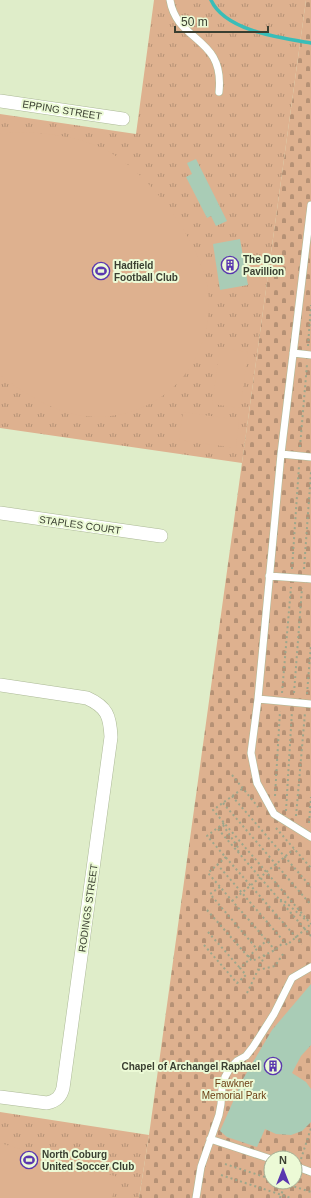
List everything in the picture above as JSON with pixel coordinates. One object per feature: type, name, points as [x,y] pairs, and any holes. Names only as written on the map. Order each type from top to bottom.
[{"type":"street","name":"EPPING STREET","points":[[0,101],[123,120]]},
{"type":"street","name":"STAPLES COURT","points":[[0,513],[161,536]]},
{"type":"street","name":"RODINGS STREET","points":[[0,685],[87,698],[100,705],[106,712],[110,724],[111,737],[62,1093],[54,1101],[42,1103],[0,1097]]},
{"type":"lane","points":[[170,0],[175,17],[180,25],[201,42],[217,63],[220,74],[219,92]]},
{"type":"lane","points":[[311,204],[281,454],[258,700],[251,753],[257,783],[274,814],[311,837]]},
{"type":"lane","points":[[293,354],[309,355]]},
{"type":"lane","points":[[281,454],[311,457]]},
{"type":"lane","points":[[269,576],[311,579]]},
{"type":"lane","points":[[258,700],[309,704]]},
{"type":"lane","points":[[196,1198],[201,1167],[219,1115],[224,1078],[230,1068],[237,1061],[246,1056],[253,1047],[274,1014],[292,978],[311,967]]},
{"type":"lane","points":[[210,1139],[263,1156]]},
{"type":"path","points":[[274,814],[281,702],[309,355],[311,305]]},
{"type":"path","points":[[285,820],[311,472]]},
{"type":"path","points":[[295,826],[309,704],[311,644]]},
{"type":"path","points":[[238,852],[239,849],[213,810],[242,789]]},
{"type":"path","points":[[232,796],[311,887]]},
{"type":"path","points":[[309,823],[311,797]]},
{"type":"path","points":[[223,803],[311,905]]},
{"type":"path","points":[[223,824],[207,836],[302,944]]},
{"type":"path","points":[[217,864],[287,945],[311,924],[223,824]]},
{"type":"path","points":[[218,829],[311,936]]},
{"type":"path","points":[[232,900],[294,848]]},
{"type":"path","points":[[226,857],[208,873],[275,950]]},
{"type":"path","points":[[220,887],[210,894],[257,949]]},
{"type":"path","points":[[280,900],[283,900],[306,921],[309,921]]},
{"type":"path","points":[[206,910],[252,961],[275,950],[284,942]]},
{"type":"path","points":[[204,945],[237,983],[246,975],[208,932]]},
{"type":"path","points":[[240,968],[266,941]]},
{"type":"path","points":[[247,993],[266,954]]},
{"type":"path","points":[[258,970],[275,966],[283,954]]},
{"type":"path","points":[[303,1150],[311,1128]]},
{"type":"path","points":[[225,1164],[263,1176]]},
{"type":"path","points":[[221,1175],[290,1198]]},
{"type":"green space","points":[[154,0],[306,0],[242,463],[0,428],[0,114],[136,134]]},
{"type":"green space","name":"Fawkner Memorial Park","points":[[306,0],[311,0],[311,1198],[139,1198],[149,1135]]},
{"type":"green space","name":"Hadfield Football Club","points":[[13,132],[47,134],[81,140],[102,148],[120,159],[139,174],[174,214],[188,237],[199,260],[207,283],[209,304],[206,329],[199,352],[187,372],[172,389],[153,402],[132,412],[108,416],[83,416],[72,414],[39,401],[0,375],[0,134]]},
{"type":"green space","points":[[220,348],[248,352],[240,408],[212,404]]},
{"type":"green space","points":[[183,412],[239,420],[236,448],[179,440]]},
{"type":"green space","points":[[0,1112],[149,1135],[139,1198],[0,1198]]},
{"type":"green space","name":"North Coburg United Soccer Club","points":[[0,1143],[118,1177],[112,1198],[0,1198]]},
{"type":"building","points":[[196,159],[227,221],[216,226],[211,216],[207,218],[186,177],[192,174],[187,163]]},
{"type":"building","name":"The Don Pavillion","points":[[240,239],[248,285],[220,290],[213,244]]},
{"type":"building","name":"Chapel of Archangel Raphael","points":[[311,984],[311,1045],[301,1056],[292,1073],[306,1082],[311,1089],[311,1122],[302,1131],[291,1135],[276,1134],[265,1129],[257,1147],[227,1137],[220,1131],[243,1079],[272,1030]]},
{"type":"waterway","points":[[211,0],[218,11],[228,19],[241,26],[285,39],[311,43]]},
{"type":"place","name":"The Don Pavillion","points":[[230,265]]},
{"type":"place","name":"Hadfield Football Club","points":[[101,271]]},
{"type":"place","name":"Chapel of Archangel Raphael","points":[[273,1066]]},
{"type":"place","name":"North Coburg United Soccer Club","points":[[29,1160]]}]
